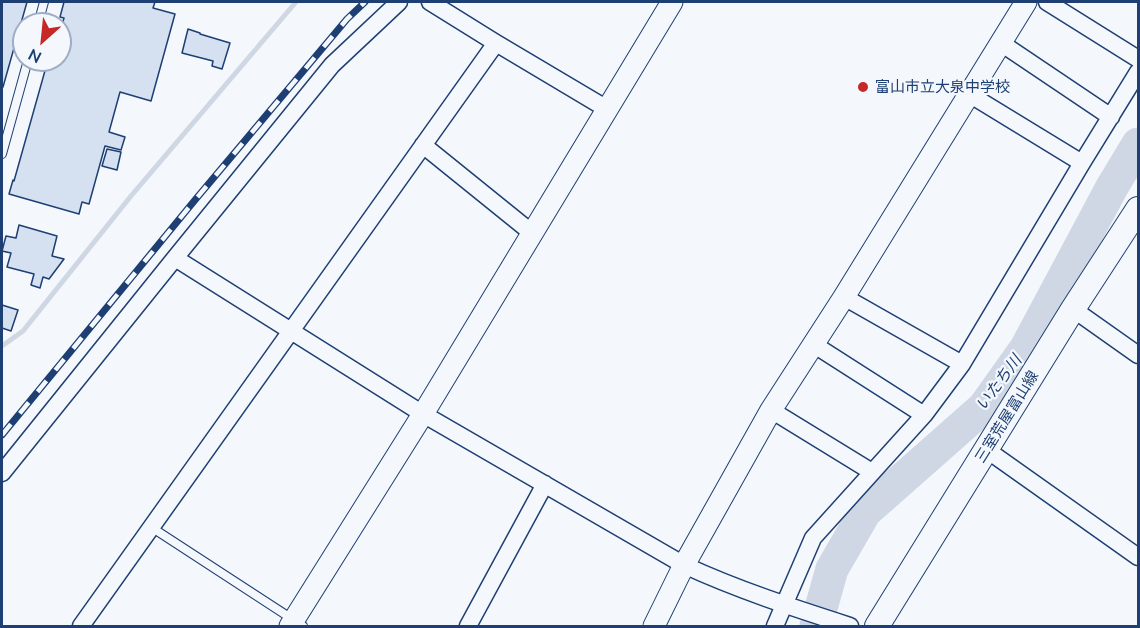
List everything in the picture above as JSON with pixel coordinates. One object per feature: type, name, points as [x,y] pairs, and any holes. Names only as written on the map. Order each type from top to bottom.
[{"type":"main road","name":"三室荒屋富山線","points":[[877,627],[1073,309],[1138,209]]},
{"type":"street","points":[[2,473],[332,65],[399,2]]},
{"type":"street","points":[[430,2],[607,110]]},
{"type":"street","points":[[296,625],[672,2]]},
{"type":"street","points":[[654,627],[684,565],[771,410],[844,297],[1026,2]]},
{"type":"street","points":[[1047,2],[1138,58]]},
{"type":"street","points":[[81,627],[496,43]]},
{"type":"street","points":[[1001,43],[1111,117]]},
{"type":"street","points":[[775,627],[813,538],[924,415],[963,364],[1138,72]]},
{"type":"street","points":[[969,94],[1082,163]]},
{"type":"street","points":[[423,145],[532,232]]},
{"type":"street","points":[[175,258],[423,414],[684,565],[783,604],[850,627]]},
{"type":"street","points":[[844,297],[963,364]]},
{"type":"street","points":[[1073,309],[1138,356]]},
{"type":"street","points":[[813,344],[924,415]]},
{"type":"street","points":[[771,410],[872,471]]},
{"type":"street","points":[[987,450],[1138,557]]},
{"type":"street","points":[[468,627],[545,484]]},
{"type":"lane","points":[[2,154],[25,72]]},
{"type":"lane","points":[[152,527],[296,625]]},
{"type":"building","points":[[2,2],[27,2],[24,12],[12,12],[12,55],[2,86]]},
{"type":"building","points":[[64,2],[155,2],[153,8],[175,14],[151,101],[120,92],[109,132],[125,137],[121,150],[105,146],[89,204],[82,202],[79,214],[9,194],[45,72],[72,72],[72,12],[61,12]]},
{"type":"building","points":[[188,29],[230,43],[222,69],[212,66],[213,61],[182,53]]},
{"type":"building","points":[[107,149],[121,152],[117,170],[102,166]]},
{"type":"building","points":[[19,225],[57,236],[52,256],[64,259],[49,279],[43,277],[40,288],[31,285],[34,274],[7,267],[11,253],[2,251],[6,236],[16,238]]},
{"type":"building","points":[[2,305],[18,310],[11,331],[2,328]]},
{"type":"waterway","points":[[2,346],[23,331],[131,196],[296,2]]},
{"type":"waterway","name":"いたち川","points":[[816,626],[832,569],[865,512],[984,407],[1026,348],[1112,187],[1138,144]]},
{"type":"railway","points":[[2,435],[195,200],[347,19],[365,2]]},
{"type":"place","name":"富山市立大泉中学校","points":[[863,87]]}]
